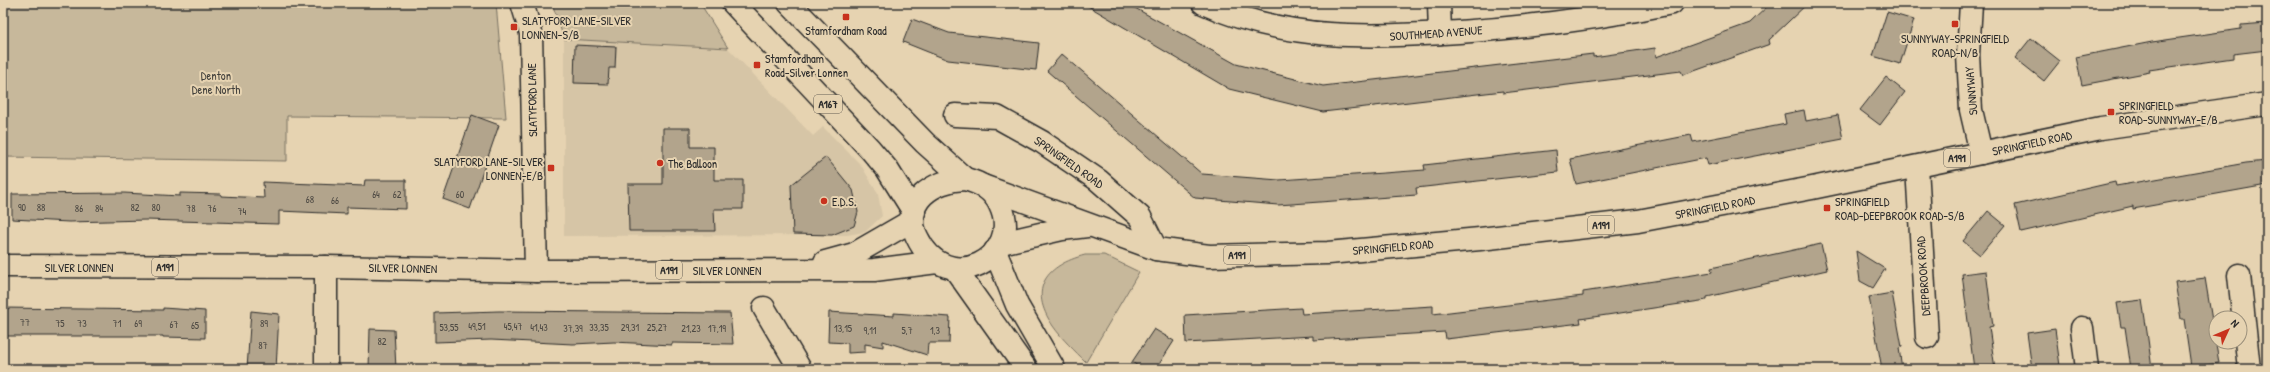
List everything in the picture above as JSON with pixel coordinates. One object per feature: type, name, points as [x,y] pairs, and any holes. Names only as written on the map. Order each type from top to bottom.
[{"type":"main road","name":"SLATYFORD LANE","points":[[522,3],[531,32],[536,271]]},
{"type":"main road","name":"A167","points":[[733,3],[887,169],[913,216]]},
{"type":"main road","points":[[789,3],[920,137],[998,200],[1003,210],[1005,221],[998,247],[978,266],[946,265]]},
{"type":"main road","name":"SOUTHMEAD AVENUE","points":[[1203,3],[1262,25],[1326,35],[1381,37],[1519,28],[1598,18],[1672,3]]},
{"type":"main road","points":[[1439,3],[1440,33]]},
{"type":"main road","name":"SUNNYWAY","points":[[1971,3],[1968,55],[1971,110],[1981,153]]},
{"type":"main road","name":"SPRINGFIELD ROAD","points":[[974,182],[1156,249],[1209,256],[1328,253],[1480,240],[1638,221],[1916,167],[2101,128],[2267,104]]},
{"type":"main road","name":"SPRINGFIELD ROAD","points":[[955,115],[997,117],[1042,142],[1098,180],[1140,217],[1156,249]]},
{"type":"main road","name":"DEEPBROOK ROAD","points":[[1916,167],[1927,337]]},
{"type":"main road","points":[[974,182],[946,180],[937,184],[922,197],[913,216],[915,232],[920,243],[946,265],[1026,369]]},
{"type":"main road","name":"SILVER LONNEN","points":[[803,269],[854,254],[913,216]]},
{"type":"main road","name":"SPRINGFIELD ROAD","points":[[998,247],[1062,229],[1091,226]]},
{"type":"main road","points":[[998,247],[1017,305],[1054,369]]},
{"type":"main road","name":"SILVER LONNEN","points":[[3,266],[326,267],[536,271],[803,269],[874,270],[946,265]]},
{"type":"main road","points":[[326,267],[326,369]]},
{"type":"main road","points":[[2239,275],[2249,369]]},
{"type":"main road","points":[[764,308],[800,369]]},
{"type":"main road","points":[[2082,328],[2087,369]]},
{"type":"shaded area","name":"The Balloon","points":[[564,39],[728,48],[813,136],[823,127],[861,165],[878,194],[882,216],[865,232],[847,235],[564,236]]},
{"type":"green space","name":"Denton Dene North","points":[[3,3],[496,3],[506,118],[287,116],[287,161],[3,157]]},
{"type":"green space","points":[[552,3],[700,3],[728,48],[564,39]]},
{"type":"green space","points":[[1085,255],[1104,255],[1139,272],[1086,362],[1064,340],[1053,326],[1045,312],[1042,300],[1042,289],[1045,280],[1051,272],[1060,265],[1072,259]]},
{"type":"building","points":[[1083,3],[1126,3],[1236,64],[1323,86],[1593,54],[1593,57],[1655,48],[1656,57],[1750,23],[1771,3],[1808,3],[1769,40],[1770,44],[1683,75],[1681,71],[1503,93],[1503,91],[1323,112],[1229,89]]},
{"type":"building","points":[[1887,12],[1914,20],[1900,64],[1873,56]]},
{"type":"building","points":[[912,19],[949,33],[1039,43],[1036,70],[948,60],[903,42]]},
{"type":"building","points":[[2267,23],[2267,50],[2233,54],[2233,58],[2149,70],[2150,72],[2082,85],[2076,57],[2152,42],[2241,29],[2241,25]]},
{"type":"building","points":[[2031,38],[2060,61],[2044,81],[2015,58]]},
{"type":"building","points":[[575,45],[616,47],[615,68],[609,68],[608,84],[574,83]]},
{"type":"building","points":[[1062,54],[1202,174],[1279,180],[1384,173],[1425,170],[1424,165],[1556,150],[1558,172],[1416,188],[1417,195],[1278,205],[1195,198],[1047,71]]},
{"type":"building","points":[[1886,77],[1905,92],[1880,125],[1860,110]]},
{"type":"building","points":[[1804,110],[1806,121],[1838,115],[1843,139],[1708,165],[1706,158],[1576,184],[1570,159],[1691,135],[1693,142],[1786,124],[1784,114]]},
{"type":"building","points":[[472,115],[499,125],[470,209],[443,199]]},
{"type":"building","points":[[663,128],[690,128],[690,147],[714,147],[714,180],[743,180],[743,209],[714,209],[715,231],[629,231],[628,184],[663,184]]},
{"type":"building","name":"E.D.S.","points":[[826,157],[853,190],[858,212],[854,226],[832,235],[793,234],[791,185]]},
{"type":"building","points":[[2267,161],[2267,185],[2133,209],[2133,206],[2021,232],[2015,205],[2115,182],[2116,186],[2246,163]]},
{"type":"building","points":[[365,180],[406,180],[406,209],[347,207],[347,214],[279,211],[279,224],[146,220],[69,222],[12,219],[12,194],[124,193],[180,196],[180,193],[221,194],[221,196],[264,198],[263,182],[364,186]]},
{"type":"building","points":[[1988,211],[2005,225],[1980,255],[1963,241]]},
{"type":"building","points":[[1821,244],[1827,270],[1707,297],[1707,300],[1580,319],[1581,323],[1446,339],[1445,332],[1313,340],[1313,336],[1186,343],[1185,315],[1301,308],[1302,314],[1433,306],[1433,314],[1583,296],[1583,292],[1712,272],[1711,268]]},
{"type":"building","points":[[1856,251],[1885,269],[1873,288],[1860,281]]},
{"type":"building","points":[[1986,271],[1993,326],[1989,327],[1995,369],[1974,369],[1962,274]]},
{"type":"building","points":[[2205,278],[2210,310],[2208,310],[2208,350],[2217,350],[2219,363],[2191,367],[2184,319],[2181,319],[2175,282]]},
{"type":"building","points":[[1892,293],[1902,347],[1899,348],[1902,369],[1882,369],[1869,297]]},
{"type":"building","points":[[2142,300],[2152,369],[2131,369],[2125,327],[2121,327],[2117,303]]},
{"type":"building","points":[[3,308],[163,310],[163,308],[205,311],[205,338],[163,336],[3,336]]},
{"type":"building","points":[[251,311],[279,314],[276,369],[247,369]]},
{"type":"building","points":[[499,311],[730,313],[733,344],[672,343],[672,345],[614,342],[573,344],[491,340],[435,342],[435,313]]},
{"type":"building","points":[[829,312],[894,316],[894,313],[950,317],[949,343],[928,343],[927,355],[883,341],[883,347],[865,344],[865,352],[848,353],[848,343],[828,342]]},
{"type":"building","points":[[370,329],[394,330],[396,369],[369,369]]},
{"type":"building","points":[[1154,329],[1174,341],[1156,369],[1142,369],[1132,362]]},
{"type":"building","points":[[2055,329],[2060,366],[2032,369],[2027,333]]},
{"type":"place","name":"Stamfordham Road","points":[[846,17]]},
{"type":"place","name":"SUNNYWAY-SPRINGFIELD ROAD-N/B","points":[[1955,24]]},
{"type":"place","name":"SLATYFORD LANE-SILVER LONNEN-S/B","points":[[514,27]]},
{"type":"place","name":"Stamfordham Road-Silver Lonnen","points":[[757,65]]},
{"type":"place","name":"SPRINGFIELD ROAD-SUNNYWAY-E/B","points":[[2111,112]]},
{"type":"place","name":"The Balloon","points":[[660,163]]},
{"type":"place","name":"SLATYFORD LANE-SILVER LONNEN-E/B","points":[[551,168]]},
{"type":"place","name":"E.D.S.","points":[[824,201]]},
{"type":"place","name":"SPRINGFIELD ROAD-DEEPBROOK ROAD-S/B","points":[[1827,208]]}]
